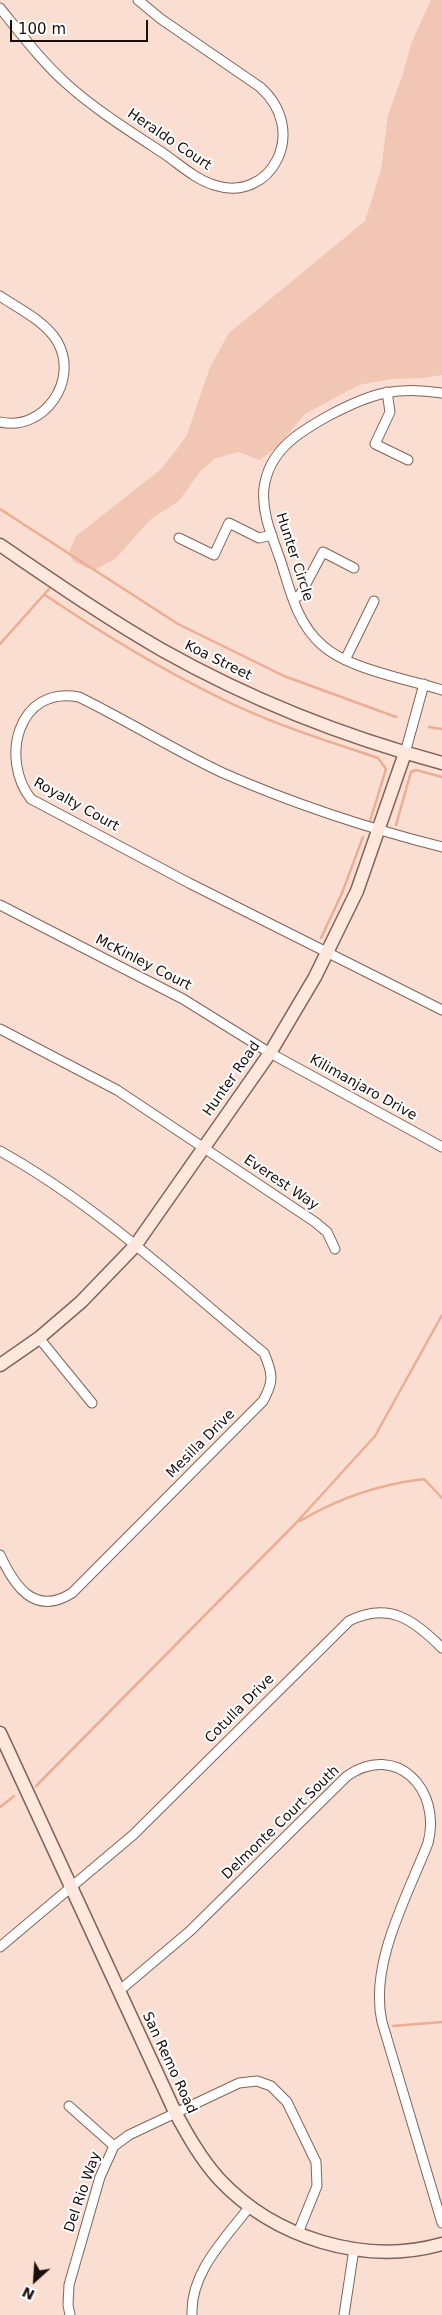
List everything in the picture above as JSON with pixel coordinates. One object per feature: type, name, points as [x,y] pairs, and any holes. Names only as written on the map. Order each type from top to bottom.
[{"type":"street","name":"Heraldo Court","points":[[0,8],[40,57],[68,85],[138,137],[201,179],[229,188],[245,185],[264,175],[276,161],[284,140],[282,119],[273,99],[260,87],[161,19],[138,0]]},
{"type":"street","points":[[0,296],[51,333],[61,349],[65,372],[59,392],[50,406],[40,414],[24,421],[0,422]]},
{"type":"street","name":"Hunter Circle","points":[[442,393],[414,390],[387,392],[346,406],[297,434],[283,447],[272,463],[264,487],[265,512],[272,535],[293,599],[301,619],[311,633],[330,651],[345,660],[442,690]]},
{"type":"street","points":[[387,392],[390,412],[375,444],[408,460]]},
{"type":"street","points":[[178,538],[214,555],[229,523],[259,538],[272,535]]},
{"type":"street","name":"Koa Street","points":[[0,545],[133,632],[203,671],[288,710],[405,752],[442,763]]},
{"type":"street","points":[[293,599],[300,595],[323,552],[354,568]]},
{"type":"street","points":[[345,660],[374,601]]},
{"type":"street","points":[[405,752],[424,684]]},
{"type":"street","name":"Royalty Court","points":[[442,847],[379,831],[305,806],[224,773],[79,697],[59,695],[40,700],[24,711],[13,726],[8,743],[7,761],[16,783],[30,799],[189,883],[442,1010]]},
{"type":"street","name":"Hunter Road","points":[[0,1365],[39,1338],[100,1284],[135,1246],[270,1053],[328,952],[357,891],[405,752]]},
{"type":"street","name":"McKinley Court","points":[[0,906],[183,999],[270,1053]]},
{"type":"street","points":[[0,1028],[117,1090],[204,1147]]},
{"type":"street","name":"Kilimanjaro Drive","points":[[270,1053],[442,1147]]},
{"type":"street","name":"Everest Way","points":[[204,1147],[327,1232],[335,1249]]},
{"type":"street","name":"Mesilla Drive","points":[[0,1151],[22,1163],[90,1210],[135,1246],[264,1353],[272,1371],[271,1386],[263,1401],[80,1586],[66,1597],[45,1601],[24,1593],[13,1582],[0,1555]]},
{"type":"street","points":[[39,1338],[92,1403]]},
{"type":"street","name":"Cotulla Drive","points":[[0,1947],[134,1835],[349,1621],[376,1613],[402,1616],[424,1631],[442,1648]]},
{"type":"street","name":"San Remo Road","points":[[0,1734],[175,2112],[190,2140],[208,2166],[250,2206],[298,2233],[354,2249],[399,2251],[442,2244]]},
{"type":"street","name":"Delmonte Court South","points":[[119,1991],[190,1931],[347,1776],[364,1767],[377,1764],[393,1766],[412,1775],[430,1798],[433,1824],[428,1843],[383,1959],[378,1999],[382,2022],[442,2223]]},
{"type":"street","name":"Del Rio Way","points":[[70,2315],[68,2294],[71,2276],[100,2177],[114,2146],[129,2134],[234,2084],[248,2081],[266,2084],[280,2093],[315,2156],[318,2170],[315,2194],[298,2233]]},
{"type":"street","points":[[69,2106],[114,2146]]},
{"type":"street","points":[[192,2315],[193,2294],[203,2270],[250,2206]]},
{"type":"street","points":[[344,2315],[354,2249]]},
{"type":"shaded area","points":[[431,0],[442,0],[442,375],[424,378],[391,379],[359,385],[305,414],[278,446],[260,460],[238,452],[214,459],[199,473],[179,501],[151,519],[115,559],[96,569],[87,568],[73,561],[69,552],[76,536],[160,470],[187,435],[210,367],[229,333],[365,221],[381,170],[388,115],[403,74],[411,44]]},
{"type":"waterway","points":[[0,509],[178,624],[284,676],[396,717]]},
{"type":"waterway","points":[[0,644],[49,589]]},
{"type":"waterway","points":[[45,595],[130,649],[218,697],[277,723],[378,758],[386,769],[370,821]]},
{"type":"waterway","points":[[429,727],[442,729]]},
{"type":"waterway","points":[[396,825],[411,772],[416,770],[442,777]]},
{"type":"waterway","points":[[321,938],[342,893],[363,837]]},
{"type":"waterway","points":[[36,1786],[296,1523],[375,1436],[442,1315]]},
{"type":"waterway","points":[[300,1521],[344,1499],[408,1481],[424,1479],[442,1498]]},
{"type":"waterway","points":[[0,1807],[14,1796]]},
{"type":"waterway","points":[[393,2026],[442,2022]]}]
